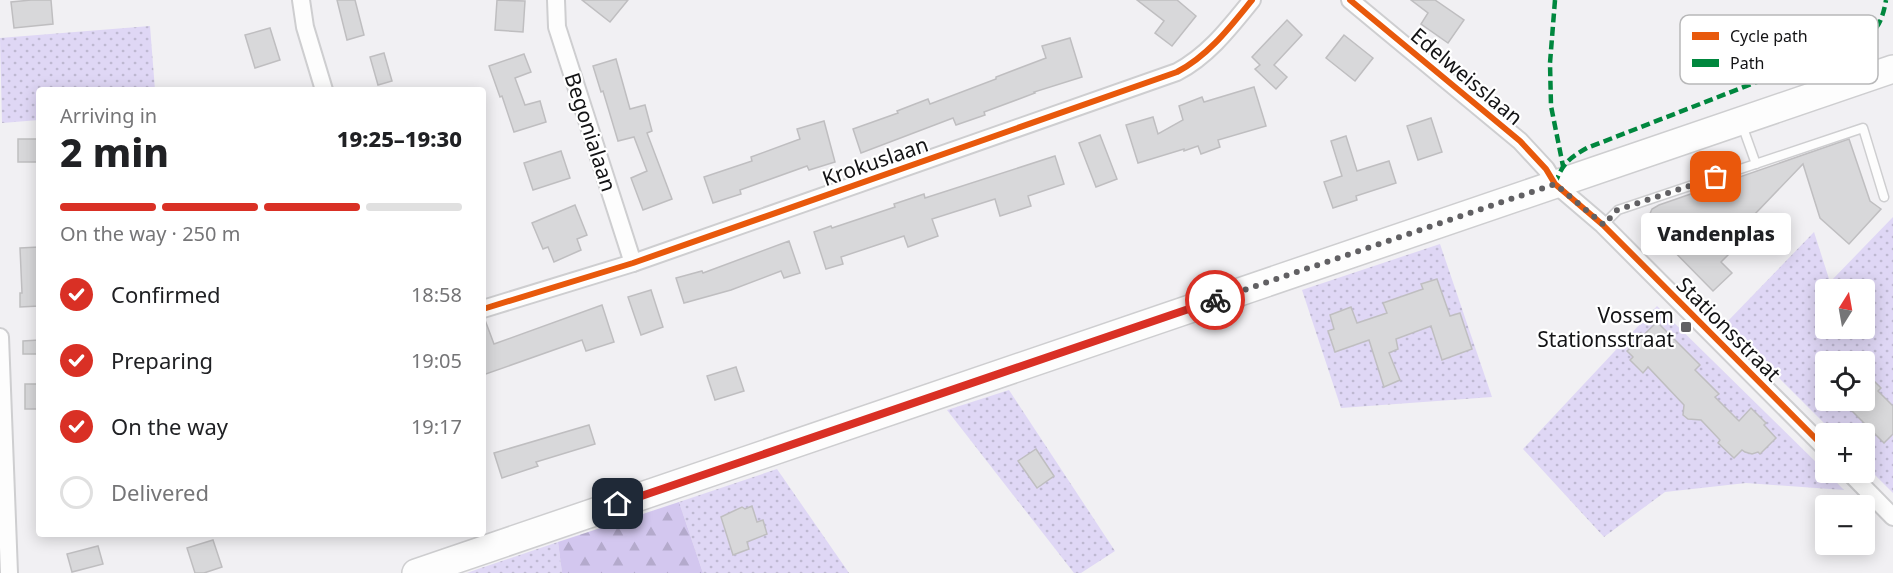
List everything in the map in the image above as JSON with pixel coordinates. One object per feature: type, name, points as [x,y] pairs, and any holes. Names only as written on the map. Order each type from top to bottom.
[{"type":"main road","points":[[1878,74],[1893,69]]},
{"type":"main road","points":[[416,573],[1849,84]]},
{"type":"street","points":[[301,0],[309,42],[323,87]]},
{"type":"street","name":"Begonialaan","points":[[556,0],[557,27],[633,263]]},
{"type":"street","name":"Krokuslaan","points":[[486,308],[633,263],[1177,72],[1212,47],[1252,0]]},
{"type":"street","name":"Edelweisslaan","points":[[1350,0],[1520,141],[1546,169],[1555,184]]},
{"type":"street","name":"Stationsstraat","points":[[1555,184],[1604,225],[1815,438]]},
{"type":"street","points":[[0,337],[3,503],[9,573]]},
{"type":"street","points":[[1860,483],[1893,517]]},
{"type":"lane","points":[[1740,121],[1756,164]]},
{"type":"lane","points":[[1604,225],[1617,210],[1863,128],[1884,197]]},
{"type":"shaded area","points":[[150,26],[155,87],[36,87],[36,120],[2,123],[0,38]]},
{"type":"shaded area","points":[[1893,217],[1893,493],[1875,475],[1875,423],[1824,423],[1725,324],[1814,232],[1829,279],[1815,279],[1815,339],[1875,339],[1875,279],[1833,279]]},
{"type":"shaded area","points":[[1440,244],[1492,397],[1341,408],[1302,290]]},
{"type":"shaded area","points":[[1657,306],[1815,461],[1815,483],[1837,483],[1844,490],[1746,483],[1665,492],[1604,537],[1523,449]]},
{"type":"shaded area","points":[[1009,390],[1115,551],[1081,573],[1074,573],[947,410]]},
{"type":"shaded area","points":[[777,469],[849,573],[703,573],[679,502]]},
{"type":"shaded area","points":[[558,542],[562,573],[467,573],[478,569]]},
{"type":"green space","points":[[679,502],[703,573],[562,573],[558,542]]},
{"type":"building","points":[[51,0],[53,24],[14,28],[11,2]]},
{"type":"building","points":[[337,0],[355,0],[364,35],[347,40]]},
{"type":"building","points":[[497,0],[525,1],[523,32],[495,30]]},
{"type":"building","points":[[582,0],[628,0],[610,22]]},
{"type":"building","points":[[1137,0],[1177,0],[1196,16],[1172,46],[1155,33],[1164,21]]},
{"type":"building","points":[[1411,0],[1435,0],[1464,20],[1448,43],[1421,24],[1428,13]]},
{"type":"building","points":[[1287,20],[1302,35],[1274,65],[1287,77],[1276,89],[1255,69],[1260,65],[1252,57]]},
{"type":"building","points":[[270,28],[280,60],[255,68],[245,35]]},
{"type":"building","points":[[1344,35],[1373,58],[1355,81],[1326,58]]},
{"type":"building","points":[[1070,38],[1082,77],[1034,92],[984,112],[985,115],[956,125],[953,118],[861,153],[853,129],[898,113],[897,111],[928,99],[930,104],[996,79],[996,77],[1046,58],[1042,46]]},
{"type":"building","points":[[384,53],[392,81],[378,85],[370,57]]},
{"type":"building","points":[[524,54],[531,72],[515,78],[525,105],[540,101],[546,122],[514,132],[489,66]]},
{"type":"building","points":[[616,59],[630,109],[645,105],[652,131],[647,133],[672,199],[643,210],[631,178],[647,171],[634,137],[618,141],[593,66]]},
{"type":"building","points":[[1254,87],[1266,126],[1218,140],[1220,147],[1201,154],[1198,146],[1138,163],[1126,125],[1153,117],[1158,134],[1183,120],[1179,106],[1202,97],[1204,102]]},
{"type":"building","points":[[1431,118],[1442,152],[1418,160],[1407,126]]},
{"type":"building","points":[[824,121],[835,162],[809,170],[807,166],[740,190],[741,194],[713,203],[704,177],[752,161],[751,157],[800,139],[797,129]]},
{"type":"building","points":[[1100,135],[1117,179],[1096,187],[1079,143]]},
{"type":"building","points":[[1346,136],[1357,171],[1389,161],[1396,183],[1356,196],[1357,200],[1333,208],[1324,182],[1342,176],[1331,141]]},
{"type":"building","points":[[18,139],[36,139],[36,162],[18,162]]},
{"type":"building","points":[[1849,139],[1870,201],[1881,209],[1849,244],[1820,218],[1803,164],[1752,217],[1706,233],[1728,255],[1721,262],[1732,273],[1713,291],[1649,224],[1652,209],[1659,205]]},
{"type":"building","points":[[561,151],[570,178],[533,190],[524,163]]},
{"type":"building","points":[[1055,156],[1064,184],[1028,196],[1031,206],[1000,216],[995,199],[932,219],[938,236],[908,247],[904,236],[841,257],[843,264],[826,269],[814,232],[895,207],[894,204],[924,194],[925,198]]},
{"type":"building","points":[[575,205],[587,235],[577,239],[581,250],[554,262],[548,247],[543,249],[532,223]]},
{"type":"building","points":[[789,241],[800,273],[784,278],[781,271],[731,290],[684,303],[676,278],[702,271],[703,273]]},
{"type":"building","points":[[36,247],[36,306],[20,307],[20,293],[22,293],[20,248]]},
{"type":"building","points":[[1437,279],[1450,316],[1460,313],[1472,349],[1442,360],[1431,326],[1396,339],[1398,349],[1389,353],[1400,380],[1384,387],[1369,340],[1335,352],[1328,331],[1334,329],[1330,315],[1351,307],[1357,323],[1387,313],[1383,303],[1423,289],[1421,284]]},
{"type":"building","points":[[651,290],[663,327],[641,335],[628,297]]},
{"type":"building","points":[[602,305],[614,342],[586,351],[582,340],[486,374],[486,323],[494,344]]},
{"type":"building","points":[[1657,322],[1700,365],[1695,370],[1719,394],[1715,397],[1739,421],[1751,408],[1766,423],[1764,425],[1776,438],[1760,454],[1742,450],[1734,458],[1718,443],[1720,440],[1701,420],[1688,419],[1683,415],[1684,405],[1648,367],[1643,373],[1630,360],[1633,357],[1627,351]]},
{"type":"building","points":[[36,340],[36,354],[23,354],[23,341]]},
{"type":"building","points":[[736,367],[744,391],[715,400],[707,376]]},
{"type":"building","points":[[1875,382],[1881,388],[1878,391],[1893,406],[1893,434],[1884,443],[1875,434],[1875,423],[1864,423],[1852,411],[1875,411]]},
{"type":"building","points":[[25,384],[36,384],[36,409],[25,409]]},
{"type":"building","points":[[589,425],[595,444],[536,462],[538,466],[502,478],[494,453]]},
{"type":"building","points":[[1036,449],[1054,476],[1037,488],[1018,461]]},
{"type":"building","points":[[752,506],[757,522],[763,520],[767,534],[747,542],[749,549],[733,555],[721,517],[742,507],[745,509]]},
{"type":"building","points":[[213,540],[222,567],[204,573],[195,573],[187,548]]},
{"type":"building","points":[[98,546],[103,564],[72,572],[67,554]]},
{"type":"marked path","points":[[1555,0],[1550,63],[1551,106],[1563,166]]},
{"type":"marked path","points":[[1878,25],[1886,0]]},
{"type":"marked path","points":[[1555,184],[1560,171],[1567,162],[1587,148],[1751,84]]},
{"type":"cycle path","points":[[486,308],[633,263],[1177,72],[1209,49],[1252,0]]},
{"type":"cycle path","points":[[1350,0],[1520,141],[1546,169],[1555,184],[1603,225],[1815,438]]},
{"type":"way so far","points":[[1215,300],[1555,184],[1604,225],[1617,210],[1716,177]]},
{"type":"place","name":"Vandenplas","points":[[1716,177]]},
{"type":"place","name":"Vossem Stationsstraat","points":[[1686,327]]},
{"type":"route","points":[[618,504],[1215,300]]}]
